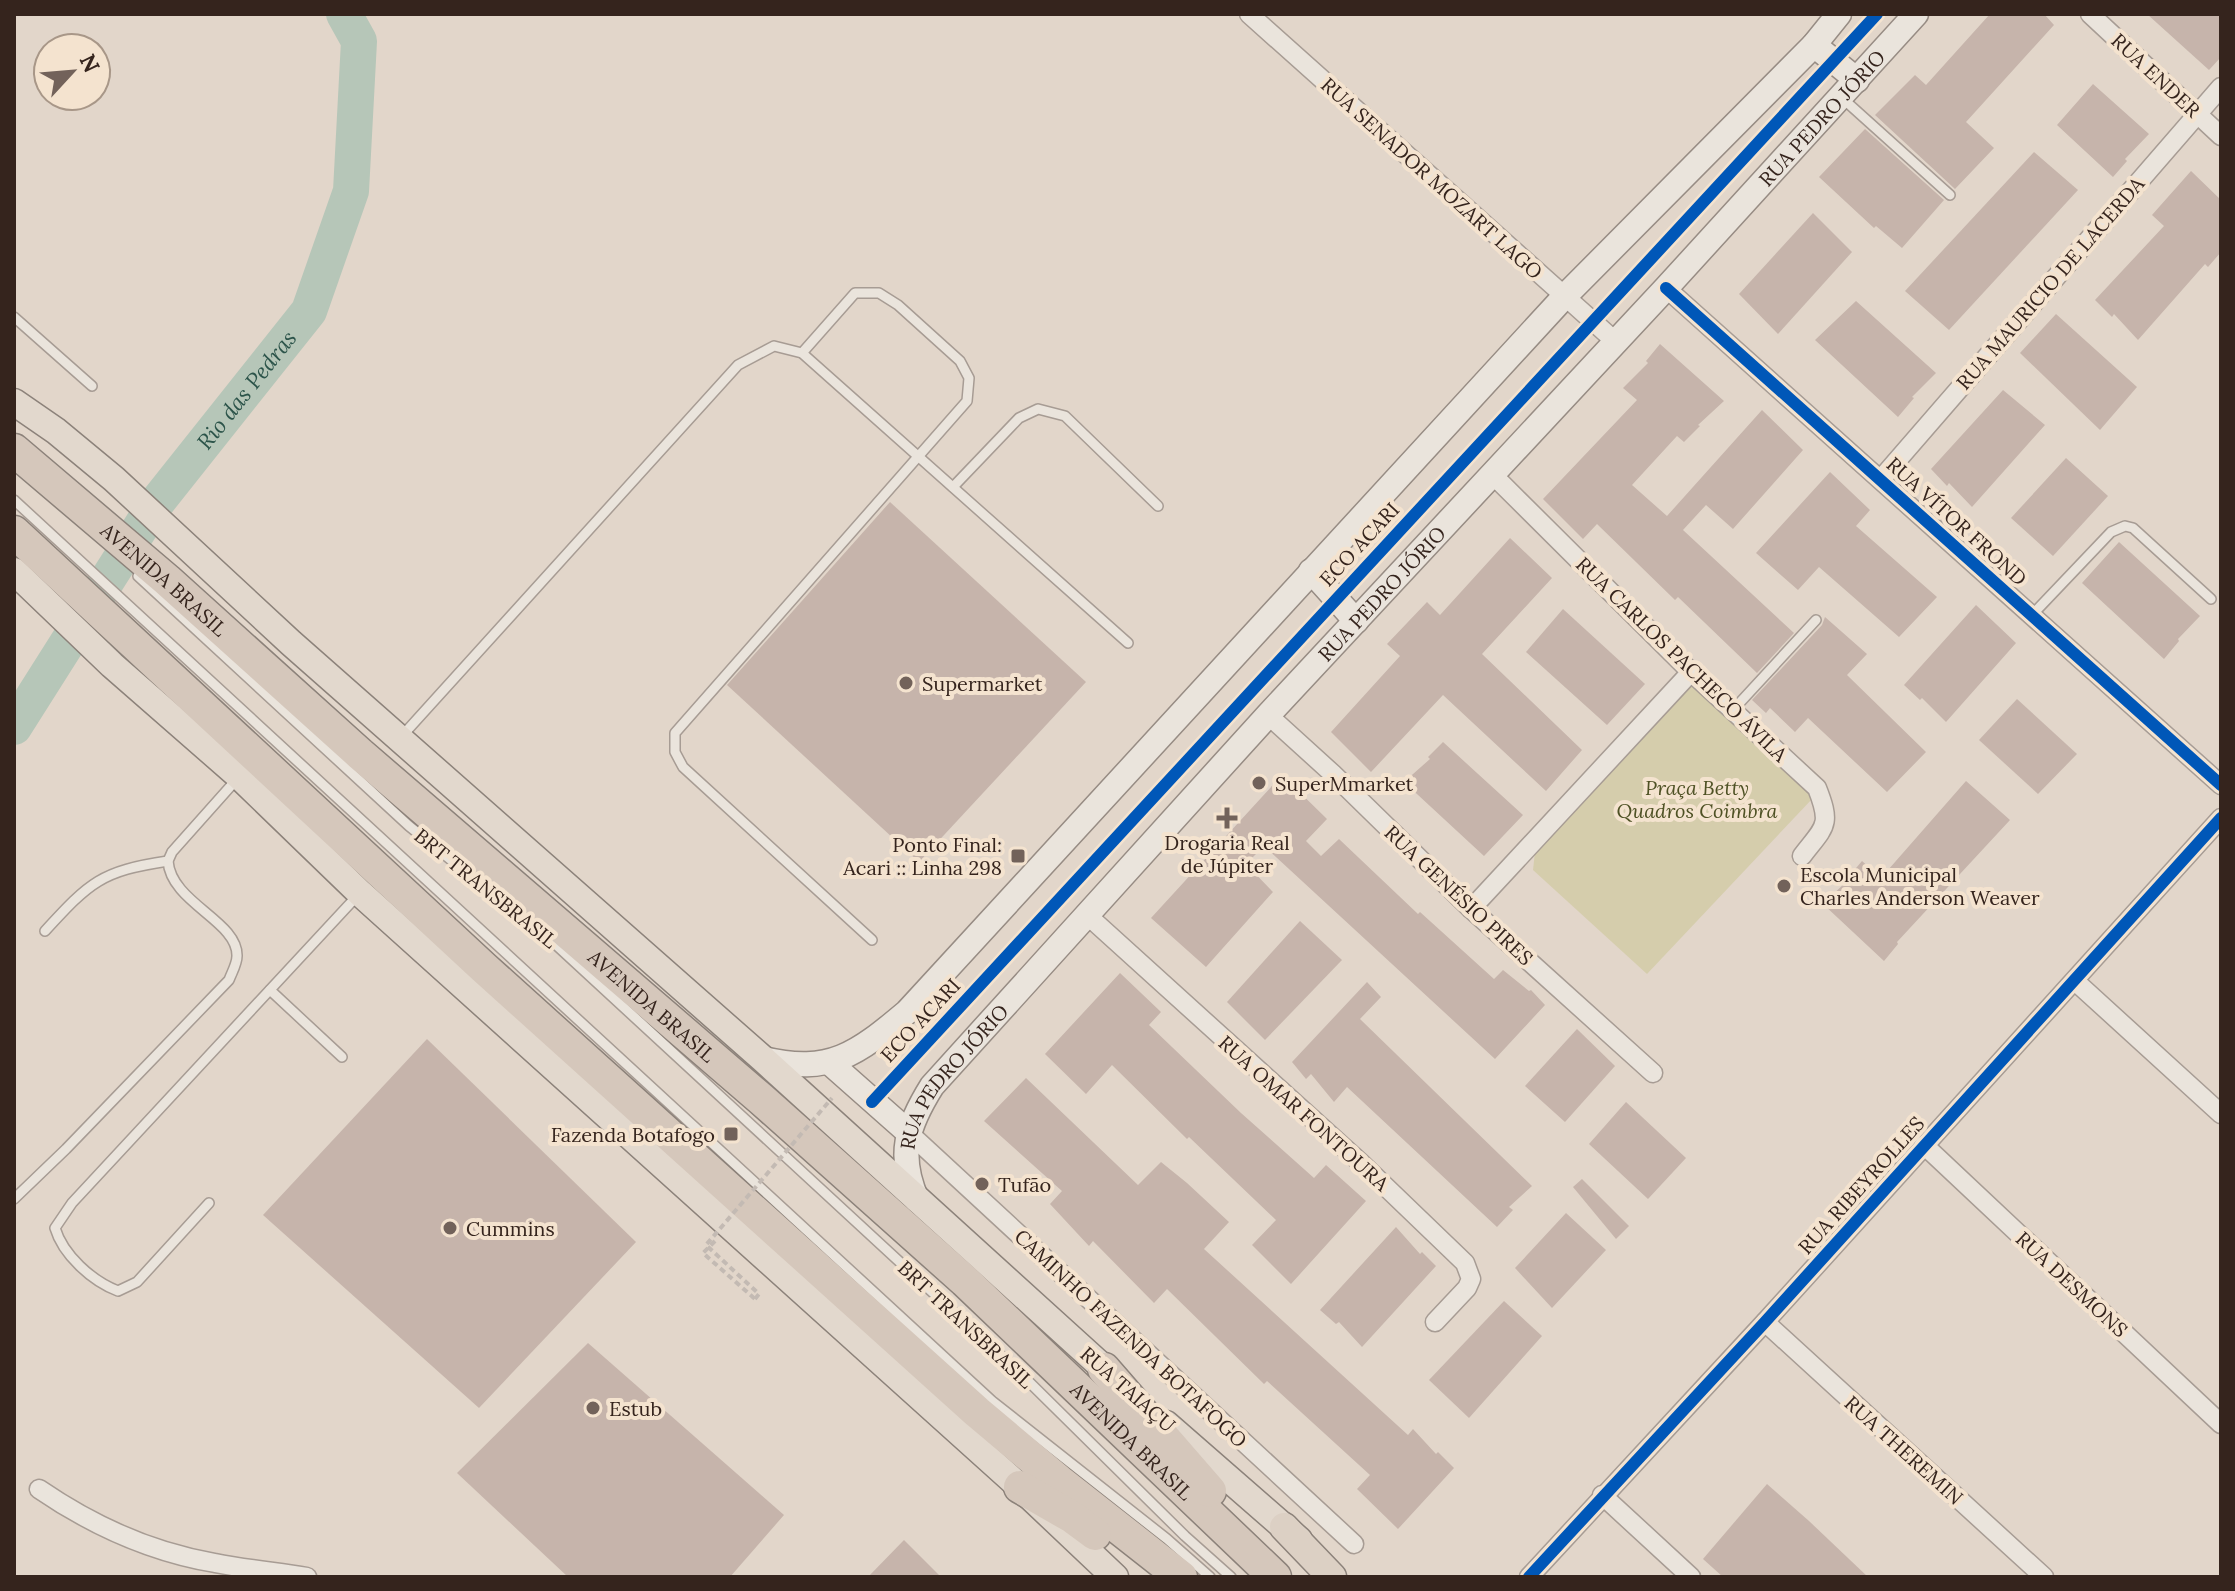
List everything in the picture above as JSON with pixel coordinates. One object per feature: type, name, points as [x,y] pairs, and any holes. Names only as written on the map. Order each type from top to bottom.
[{"type":"highway","name":"AVENIDA BRASIL","points":[[14,450],[88,513],[161,586],[761,1099],[942,1260],[1275,1577]]},
{"type":"highway","points":[[14,532],[36,565],[129,642],[484,968],[977,1412],[1181,1577]]},
{"type":"highway","points":[[1104,1369],[1192,1471],[1292,1577]]},
{"type":"highway","points":[[1020,1487],[1072,1517],[1152,1577]]},
{"type":"highway","points":[[1284,1527],[1332,1577]]},
{"type":"main road","points":[[763,1059],[805,1066],[830,1063],[863,1047],[907,1012],[1564,297],[1814,45],[1839,14]]},
{"type":"main road","name":"RUA PEDRO JÓRIO","points":[[917,1200],[909,1183],[906,1158],[908,1132],[932,1086],[1268,715],[1666,288],[1916,14]]},
{"type":"main road","points":[[1814,45],[1849,88]]},
{"type":"main road","name":"AVENIDA BRASIL","points":[[14,402],[56,431],[114,479],[291,643],[763,1059],[917,1200]]},
{"type":"main road","points":[[1311,571],[1356,621]]},
{"type":"main road","points":[[129,642],[239,776],[360,893],[1020,1487],[1115,1577]]},
{"type":"main road","points":[[830,1063],[908,1132]]},
{"type":"main road","name":"RUA TAIAÇU","points":[[917,1200],[1341,1577]]},
{"type":"street","name":"RUA SENADOR MOZART LAGO","points":[[1249,14],[1616,342]]},
{"type":"street","name":"RUA ENDER","points":[[2090,14],[2221,136]]},
{"type":"street","name":"RUA MAURICIO DE LACERDA","points":[[1881,479],[2221,87]]},
{"type":"street","name":"RUA VÍTOR FROND","points":[[1666,288],[2221,785]]},
{"type":"street","name":"RUA CARLOS PACHECO ÁVILA","points":[[1492,474],[1691,672],[1817,788],[1826,812],[1826,824],[1802,856]]},
{"type":"street","points":[[1471,909],[1691,672]]},
{"type":"street","name":"RUA GENÉSIO PIRES","points":[[1268,715],[1471,909],[1653,1073]]},
{"type":"street","name":"RUA RIBEYROLLES","points":[[1529,1577],[1765,1322],[2221,818]]},
{"type":"street","name":"RUA OMAR FONTOURA","points":[[1086,914],[1361,1163],[1465,1263],[1471,1279],[1467,1288],[1435,1322]]},
{"type":"street","points":[[2075,981],[2221,1114]]},
{"type":"street","name":"CAMINHO FAZENDA BOTAFOGO","points":[[908,1132],[1354,1544]]},
{"type":"street","name":"RUA DESMONS","points":[[1924,1145],[2221,1424]]},
{"type":"street","name":"RUA THEREMIN","points":[[1765,1322],[2044,1577]]},
{"type":"street","points":[[39,1489],[107,1530],[156,1549],[213,1563],[307,1577]]},
{"type":"street","points":[[1602,1495],[1691,1577]]},
{"type":"lane","points":[[1849,88],[1950,195]]},
{"type":"lane","points":[[802,353],[855,293],[879,293],[908,314],[960,361],[969,378],[967,401],[675,733],[675,752],[683,767],[872,940]]},
{"type":"lane","points":[[14,317],[92,386]]},
{"type":"lane","points":[[400,738],[738,365],[774,346],[802,353],[1128,643]]},
{"type":"lane","points":[[953,487],[1019,418],[1038,409],[1065,416],[1158,506]]},
{"type":"lane","points":[[14,500],[36,565]]},
{"type":"lane","points":[[2032,615],[2111,532],[2125,526],[2133,528],[2211,599]]},
{"type":"lane","name":"BRT TRANSBRASIL","points":[[134,572],[161,586],[409,826],[553,942],[1020,1373],[1185,1536],[1231,1577]]},
{"type":"lane","points":[[1733,710],[1816,620]]},
{"type":"lane","name":"BRT TRANSBRASIL","points":[[129,642],[373,829],[510,959],[992,1401],[1167,1539],[1210,1577]]},
{"type":"lane","points":[[14,1199],[229,980],[238,954],[234,942],[184,894],[174,881],[168,861],[172,852],[239,776]]},
{"type":"lane","points":[[45,931],[87,888],[104,876],[122,869],[168,861]]},
{"type":"lane","points":[[209,1203],[137,1282],[118,1291],[102,1284],[60,1245],[55,1228],[72,1203],[360,893]]},
{"type":"lane","points":[[270,990],[342,1057]]},
{"type":"path","points":[[755,1299],[759,1294],[706,1245],[832,1098]]},
{"type":"green space","name":"Praça Betty Quadros Coimbra","points":[[1687,684],[1702,688],[1805,784],[1813,798],[1647,974],[1533,870],[1535,852]]},
{"type":"building","points":[[1990,14],[2044,14],[2054,25],[1966,122],[1994,148],[1955,189],[1875,115],[1915,75],[1926,85]]},
{"type":"building","points":[[2147,14],[2221,14],[2221,57],[2209,70]]},
{"type":"building","points":[[2093,84],[2149,134],[2113,177],[2057,125]]},
{"type":"building","points":[[1865,129],[1944,200],[1902,248],[1876,226],[1874,228],[1819,177]]},
{"type":"building","points":[[2034,152],[2078,190],[1949,330],[1905,291]]},
{"type":"building","points":[[2191,171],[2221,200],[2221,252],[2208,267],[2205,264],[2138,340],[2114,314],[2112,317],[2095,300],[2164,226],[2152,215]]},
{"type":"building","points":[[1813,213],[1852,252],[1778,334],[1739,294]]},
{"type":"building","points":[[1856,301],[1936,373],[1912,397],[1898,417],[1815,340]]},
{"type":"building","points":[[2056,314],[2137,387],[2100,430],[2020,353]]},
{"type":"building","points":[[1660,344],[1724,401],[1684,442],[1677,436],[1632,485],[1667,516],[1762,410],[1803,450],[1733,529],[1706,505],[1683,530],[1794,633],[1757,673],[1678,597],[1675,600],[1597,524],[1583,539],[1543,499],[1637,400],[1623,388],[1648,363],[1646,361]]},
{"type":"building","points":[[2003,390],[2045,425],[1972,507],[1931,469]]},
{"type":"building","points":[[2066,458],[2108,496],[2053,556],[2011,518]]},
{"type":"building","points":[[1830,472],[1870,510],[1856,526],[1937,597],[1899,637],[1819,567],[1798,590],[1756,553]]},
{"type":"building","name":"Supermarket","points":[[890,502],[1086,682],[919,862],[727,685]]},
{"type":"building","points":[[1510,538],[1552,578],[1482,654],[1582,750],[1546,791],[1443,695],[1371,772],[1331,732],[1400,656],[1387,644],[1427,602],[1440,615]]},
{"type":"building","points":[[2119,542],[2200,616],[2164,659],[2082,583]]},
{"type":"building","points":[[1976,605],[2016,643],[1946,722],[1904,685]]},
{"type":"building","points":[[1563,609],[1645,684],[1607,725],[1526,652]]},
{"type":"building","points":[[1825,617],[1867,654],[1847,675],[1926,752],[1887,792],[1808,718],[1795,732],[1770,708],[1766,713],[1752,700],[1822,625]]},
{"type":"building","points":[[2017,699],[2077,754],[2038,794],[1979,740]]},
{"type":"building","points":[[1443,742],[1523,815],[1484,856],[1404,782],[1430,759],[1428,757]]},
{"type":"building","points":[[1282,775],[1327,819],[1306,841],[1321,856],[1339,839],[1418,914],[1420,912],[1494,979],[1503,970],[1531,990],[1545,1005],[1495,1059],[1264,846],[1246,864],[1273,892],[1206,967],[1151,918]]},
{"type":"building","points":[[1966,781],[2010,820],[1897,942],[1884,961],[1823,904],[1862,861],[1881,878]]},
{"type":"building","points":[[1300,921],[1342,960],[1265,1040],[1227,1002]]},
{"type":"building","points":[[1120,973],[1161,1012],[1149,1025],[1241,1113],[1314,1178],[1326,1165],[1366,1201],[1291,1284],[1252,1245],[1276,1220],[1112,1065],[1086,1094],[1045,1054]]},
{"type":"building","points":[[1367,982],[1381,997],[1360,1019],[1532,1186],[1509,1207],[1513,1210],[1497,1227],[1347,1087],[1334,1102],[1311,1074],[1306,1079],[1292,1062]]},
{"type":"building","points":[[1577,1029],[1615,1066],[1565,1122],[1525,1086]]},
{"type":"building","name":"Cummins","points":[[427,1039],[636,1242],[479,1408],[263,1215]]},
{"type":"building","points":[[1026,1078],[1138,1185],[1161,1162],[1187,1183],[1229,1222],[1204,1249],[1408,1435],[1413,1429],[1454,1468],[1398,1529],[1357,1489],[1370,1475],[1267,1381],[1264,1384],[1167,1289],[1154,1303],[1093,1241],[1089,1246],[1050,1204],[1062,1191],[984,1121]]},
{"type":"building","points":[[1626,1102],[1686,1158],[1648,1199],[1589,1144]]},
{"type":"building","points":[[1582,1179],[1629,1226],[1616,1239],[1573,1187]]},
{"type":"building","points":[[1566,1213],[1606,1250],[1552,1308],[1515,1268]]},
{"type":"building","points":[[1396,1227],[1420,1254],[1422,1252],[1436,1266],[1362,1347],[1339,1322],[1336,1324],[1320,1310]]},
{"type":"building","points":[[1504,1301],[1542,1336],[1469,1418],[1429,1380]]},
{"type":"building","name":"Estub","points":[[588,1343],[784,1515],[730,1577],[568,1577],[457,1473]]},
{"type":"building","points":[[1767,1484],[1868,1577],[1723,1577],[1703,1559]]},
{"type":"building","points":[[904,1540],[941,1577],[868,1577]]},
{"type":"waterway","name":"Rio das Pedras","points":[[14,727],[154,506],[309,311],[351,191],[359,41],[344,14]]},
{"type":"cycle path","name":"ECO ACARI","points":[[872,1102],[1877,14]]},
{"type":"cycle path","points":[[1666,288],[2221,785]]},
{"type":"cycle path","points":[[1529,1577],[1765,1322],[2221,818]]},
{"type":"place","name":"Supermarket","points":[[906,683]]},
{"type":"place","name":"SuperMmarket","points":[[1259,783]]},
{"type":"place","name":"Drogaria Real de Júpiter","points":[[1227,818]]},
{"type":"place","name":"Ponto Final: Acari :: Linha 298","points":[[1018,856]]},
{"type":"place","name":"Escola Municipal Charles Anderson Weaver","points":[[1784,886]]},
{"type":"place","name":"Fazenda Botafogo","points":[[731,1134]]},
{"type":"place","name":"Tufão","points":[[982,1184]]},
{"type":"place","name":"Cummins","points":[[450,1228]]},
{"type":"place","name":"Estub","points":[[593,1408]]}]
